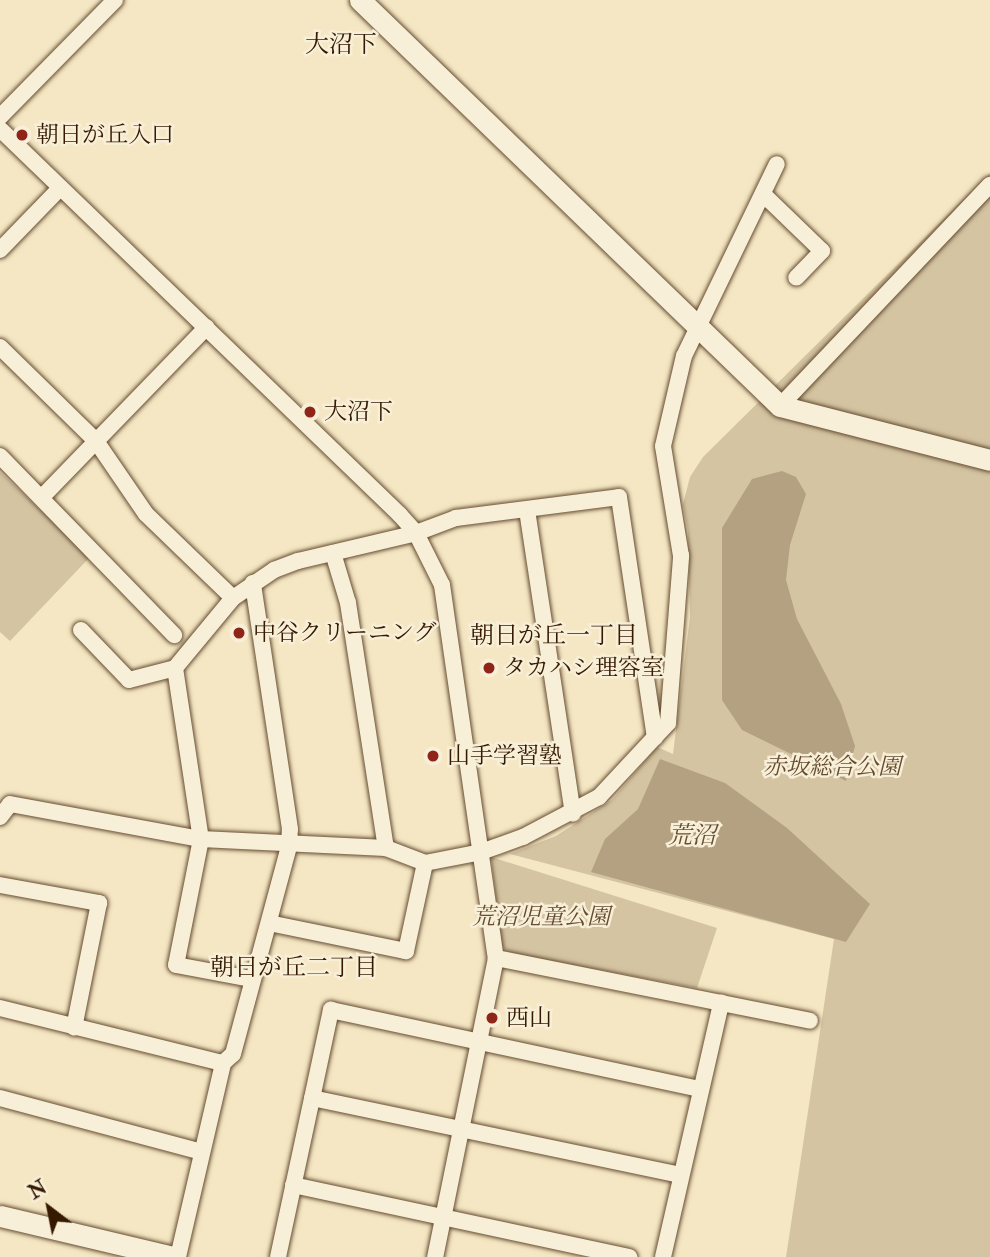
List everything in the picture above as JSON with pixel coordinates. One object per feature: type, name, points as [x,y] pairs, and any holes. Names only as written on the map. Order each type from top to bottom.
[{"type":"street","points":[[0,117],[115,0]]},
{"type":"street","points":[[360,0],[780,405],[990,460]]},
{"type":"street","points":[[0,128],[416,533],[442,585],[496,958],[435,1257]]},
{"type":"street","points":[[0,817],[10,804],[201,839],[289,846],[386,848],[425,863],[481,852],[573,814],[599,797],[646,742],[668,723],[681,556],[663,446],[684,356],[777,164]]},
{"type":"street","points":[[780,405],[990,185]]},
{"type":"street","points":[[0,250],[60,188]]},
{"type":"street","points":[[763,194],[822,251],[796,278]]},
{"type":"street","points":[[43,496],[207,327]]},
{"type":"street","points":[[0,346],[96,441],[146,514],[233,598]]},
{"type":"street","points":[[0,456],[43,496],[174,635]]},
{"type":"street","points":[[82,630],[129,680],[175,668],[233,598],[253,583],[298,561],[416,533],[456,518],[619,497],[655,737]]},
{"type":"street","points":[[527,510],[573,814]]},
{"type":"street","points":[[332,553],[348,603],[386,848]]},
{"type":"street","points":[[0,1216],[112,1249],[176,1257],[223,1063],[233,1054],[251,979],[289,846],[290,828],[253,583]]},
{"type":"street","points":[[175,668],[201,839],[176,965],[251,979]]},
{"type":"street","points":[[269,923],[406,951],[425,863]]},
{"type":"street","points":[[0,885],[99,903],[74,1028]]},
{"type":"street","points":[[496,958],[810,1021]]},
{"type":"street","points":[[663,1257],[699,1089],[721,1003]]},
{"type":"street","points":[[0,1008],[223,1063]]},
{"type":"street","points":[[278,1257],[331,1010],[699,1089]]},
{"type":"street","points":[[0,1098],[202,1152]]},
{"type":"street","points":[[312,1098],[461,1132],[681,1175]]},
{"type":"street","points":[[293,1185],[629,1257]]},
{"type":"green space","name":"赤坂総合公園","points":[[990,173],[990,1257],[786,1257],[834,939],[510,854],[556,836],[612,800],[657,747],[673,754],[690,617],[688,531],[683,504],[690,477],[703,457]]},
{"type":"green space","points":[[0,472],[90,557],[10,641],[0,632]]},
{"type":"green space","name":"荒沼児童公園","points":[[491,857],[717,928],[697,988],[510,953],[502,946]]},
{"type":"water","points":[[782,471],[796,477],[806,494],[790,545],[786,580],[797,619],[841,704],[855,746],[846,781],[742,730],[722,700],[722,528],[752,479]]},
{"type":"water","name":"荒沼","points":[[660,759],[725,783],[787,828],[870,904],[846,942],[591,872],[605,839],[638,809]]},
{"type":"place","name":"朝日が丘入口","points":[[22,135]]},
{"type":"place","name":"大沼下","points":[[310,412]]},
{"type":"place","name":"中谷クリーニング","points":[[239,633]]},
{"type":"place","name":"タカハシ理容室","points":[[489,668]]},
{"type":"place","name":"山手学習塾","points":[[433,756]]},
{"type":"place","name":"西山","points":[[492,1018]]},
{"type":"district","name":"大沼下","points":[[341,45]]},
{"type":"district","name":"朝日が丘一丁目","points":[[554,636]]},
{"type":"district","name":"朝日が丘二丁目","points":[[294,968]]}]
